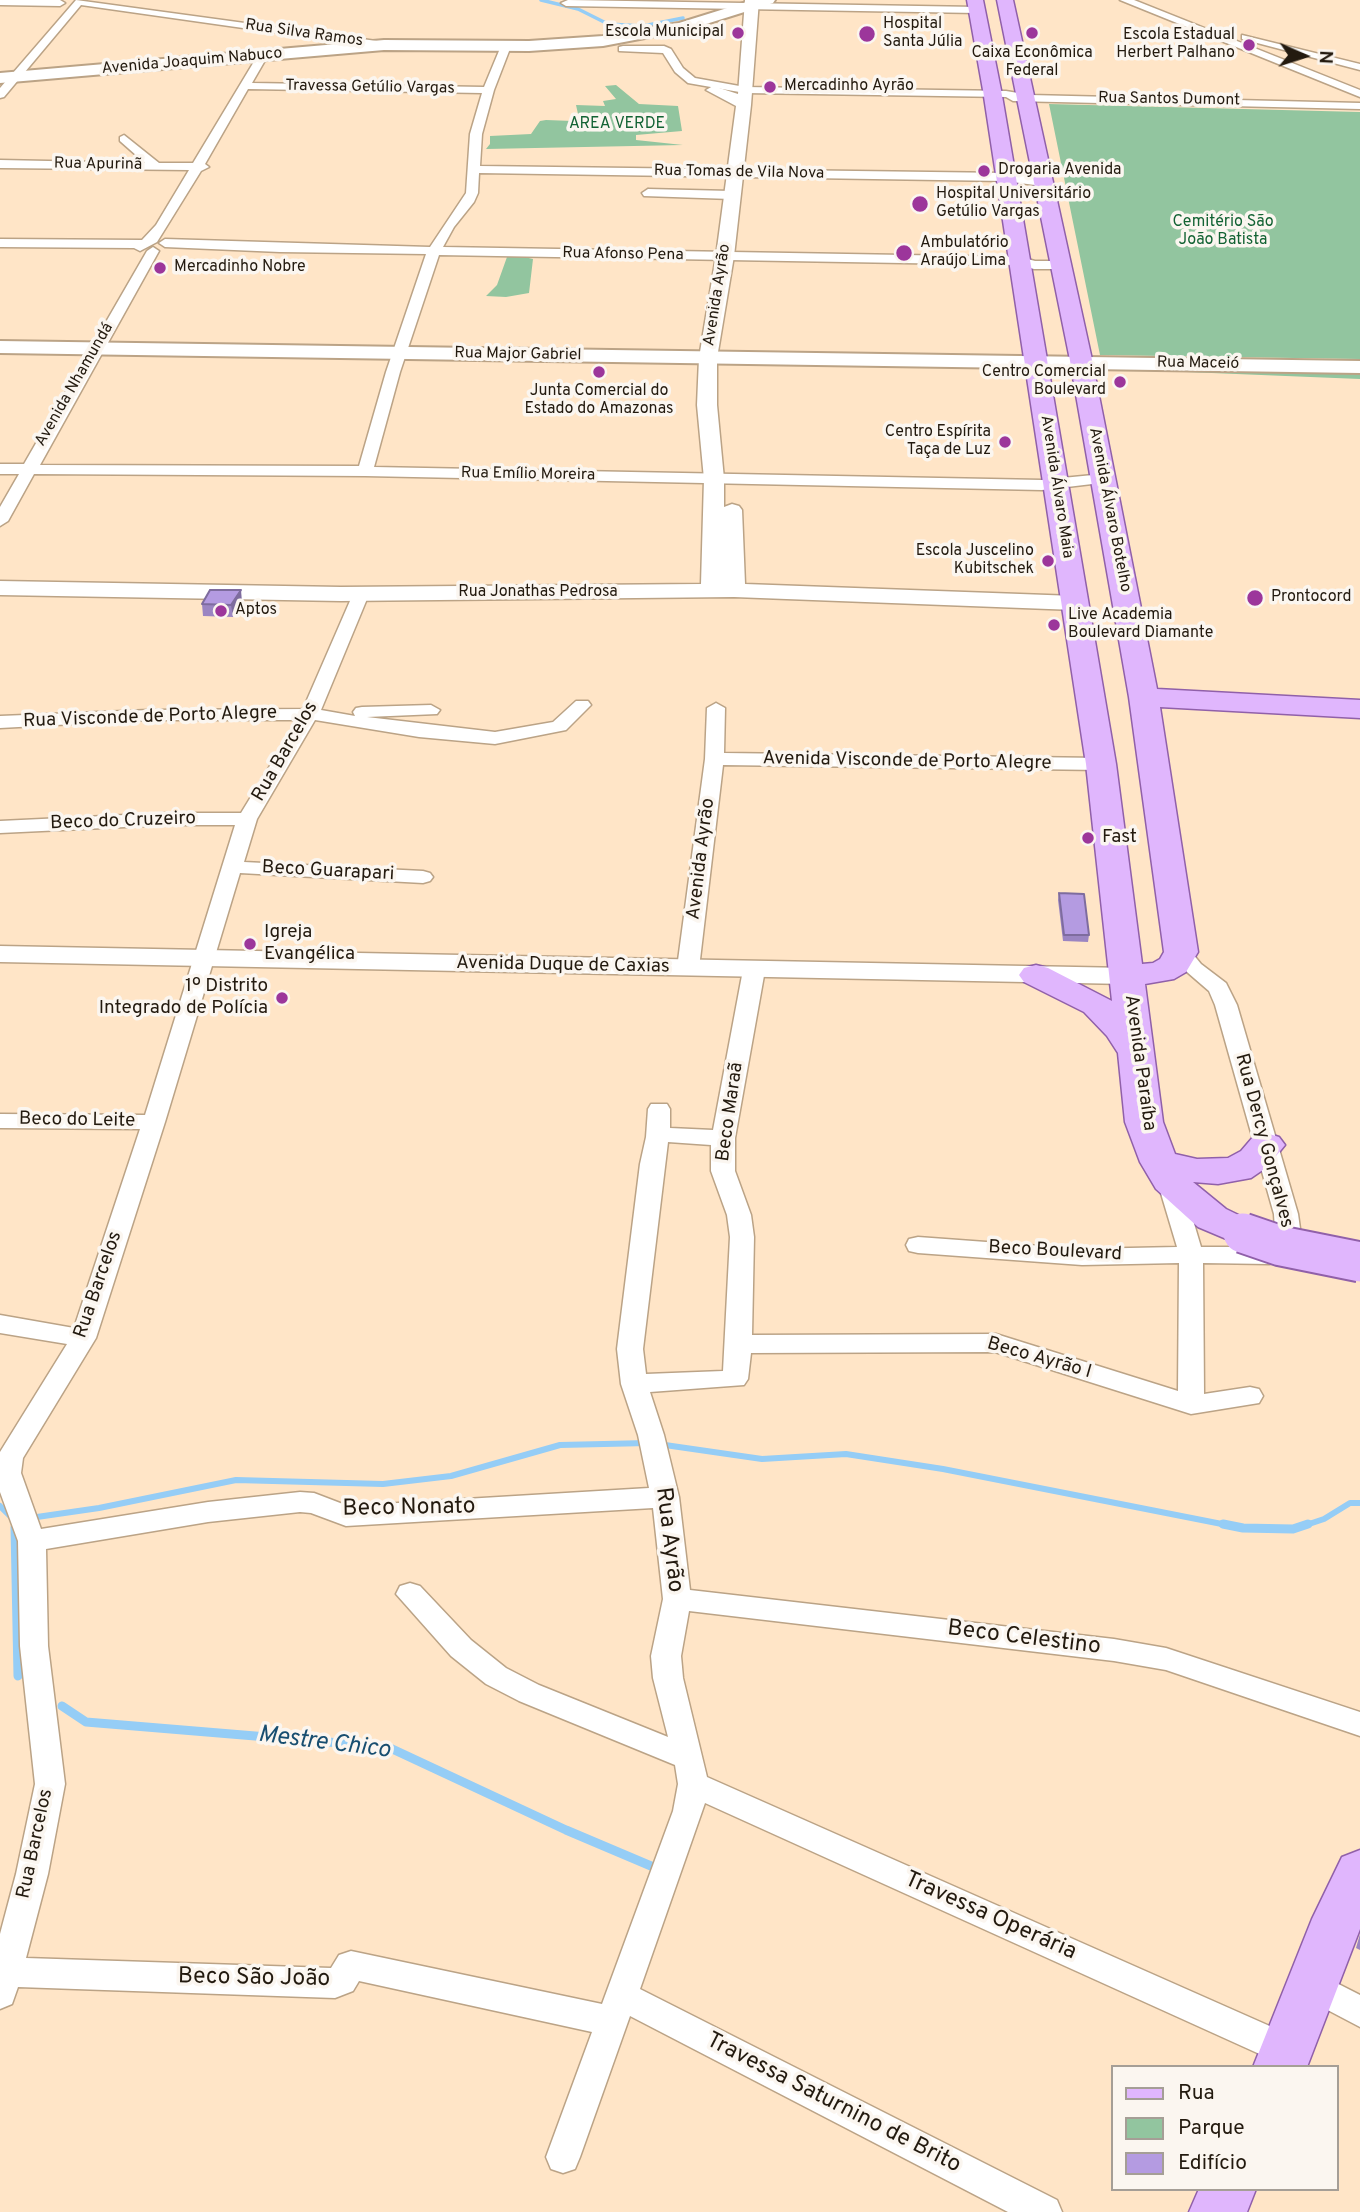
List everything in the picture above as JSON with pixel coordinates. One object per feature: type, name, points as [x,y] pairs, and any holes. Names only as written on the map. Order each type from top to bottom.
[{"type":"main road","points":[[1005,0],[1041,178]]},
{"type":"main road","name":"Rua Silva Ramos","points":[[384,45],[529,46],[620,40],[706,21],[756,3]]},
{"type":"main road","name":"Avenida Álvaro Maia","points":[[976,5],[1101,764],[1127,976]]},
{"type":"main road","name":"Avenida Joaquim Nabuco","points":[[5,78],[384,45]]},
{"type":"main road","name":"Avenida Álvaro Botelho","points":[[1041,178],[1082,367],[1144,696],[1181,952]]},
{"type":"main road","name":"Rua Major Gabriel","points":[[0,347],[717,358],[1037,366]]},
{"type":"main road","name":"Rua Maceió","points":[[1037,366],[1360,367]]},
{"type":"main road","name":"Rua Maceió","points":[[1082,367],[1360,383]]},
{"type":"main road","points":[[1144,696],[1360,709]]},
{"type":"main road","points":[[1127,976],[1161,972],[1174,965],[1181,952]]},
{"type":"main road","points":[[1037,975],[1096,1005],[1122,1030],[1133,1049]]},
{"type":"main road","name":"Avenida Paraíba","points":[[1127,976],[1133,1049],[1144,1122],[1164,1171],[1190,1201],[1212,1218],[1243,1233],[1281,1246],[1360,1262]]},
{"type":"main road","points":[[1164,1171],[1218,1172],[1238,1169],[1254,1159],[1266,1145]]},
{"type":"main road","points":[[1284,2059],[1338,1919],[1360,1872]]},
{"type":"main road","points":[[1218,2212],[1227,2191]]},
{"type":"street","points":[[1125,0],[1341,88],[1359,101]]},
{"type":"street","name":"Rua Silva Ramos","points":[[0,2],[79,2],[384,45]]},
{"type":"street","points":[[0,95],[5,78],[62,2]]},
{"type":"street","points":[[5,78],[79,2]]},
{"type":"street","points":[[566,3],[976,5]]},
{"type":"street","name":"Rua Silva Ramos","points":[[529,46],[641,33],[756,3]]},
{"type":"street","name":"Avenida Ayrão","points":[[734,590],[715,405],[717,358],[732,256],[750,94],[756,3]]},
{"type":"street","points":[[1182,21],[1360,67]]},
{"type":"street","name":"Avenida Nhamundá","points":[[267,56],[272,29]]},
{"type":"street","name":"Avenida Nhamundá","points":[[0,521],[162,226],[267,56],[298,33]]},
{"type":"street","name":"Rua Santos Dumont","points":[[560,45],[624,49],[660,47],[667,51],[679,70],[692,80],[750,94],[1311,103],[1359,101]]},
{"type":"street","points":[[365,471],[434,251],[444,232],[468,202],[473,185],[476,134],[488,90],[506,46]]},
{"type":"street","name":"Rua Santos Dumont","points":[[624,49],[656,63],[683,83],[713,90]]},
{"type":"street","name":"Travessa Getúlio Vargas","points":[[248,86],[488,90]]},
{"type":"street","points":[[713,90],[735,98],[750,94]]},
{"type":"street","points":[[124,139],[156,166]]},
{"type":"street","name":"Rua Apurinã","points":[[0,164],[200,167]]},
{"type":"street","name":"Rua Tomas de Vila Nova","points":[[472,169],[1006,177],[1020,181],[1041,178]]},
{"type":"street","name":"Avenida Ayrão","points":[[732,256],[731,195],[741,173]]},
{"type":"street","points":[[648,193],[731,195]]},
{"type":"street","name":"Rua Afonso Pena","points":[[0,244],[1020,261],[1034,265],[1060,262]]},
{"type":"street","name":"Rua Emílio Moreira","points":[[0,469],[365,471],[1056,485],[1073,490],[1104,486]]},
{"type":"street","name":"Avenida Ayrão","points":[[712,590],[723,479]]},
{"type":"street","name":"Rua Jonathas Pedrosa","points":[[0,588],[361,594],[734,590],[1075,603]]},
{"type":"street","name":"Rua Barcelos","points":[[3,1983],[32,1874],[50,1784],[34,1646],[32,1541],[11,1485],[8,1473],[10,1458],[83,1338],[154,1122],[247,819],[310,714],[361,594]]},
{"type":"street","name":"Rua Visconde de Porto Alegre","points":[[0,722],[149,715],[310,714],[419,732],[495,738],[559,726],[582,705]]},
{"type":"street","name":"Avenida Ayrão","points":[[688,968],[714,759],[716,708]]},
{"type":"street","points":[[310,714],[431,710]]},
{"type":"street","name":"Avenida Visconde de Porto Alegre","points":[[714,759],[1101,764]]},
{"type":"street","name":"Beco do Cruzeiro","points":[[0,827],[167,819],[247,819]]},
{"type":"street","name":"Beco Guarapari","points":[[232,867],[423,877]]},
{"type":"street","name":"Rua Dercy Gonçalves","points":[[1181,952],[1194,968],[1218,988],[1226,1005],[1286,1214],[1290,1243],[1286,1253],[1269,1256],[1191,1255]]},
{"type":"street","name":"Avenida Duque de Caxias","points":[[0,954],[1127,976]]},
{"type":"street","name":"Beco Maraã","points":[[634,1384],[735,1379],[739,1344],[742,1237],[739,1215],[723,1171],[723,1138],[754,970]]},
{"type":"street","name":"Rua Ayrão","points":[[563,2157],[645,1923],[688,1811],[691,1771],[668,1678],[666,1656],[677,1599],[665,1497],[651,1435],[634,1384],[630,1349],[652,1164],[658,1138],[659,1109]]},
{"type":"street","name":"Beco do Leite","points":[[0,1121],[154,1122]]},
{"type":"street","points":[[658,1138],[666,1135],[723,1138]]},
{"type":"street","points":[[1164,1171],[1191,1255],[1191,1405]]},
{"type":"street","name":"Beco Boulevard","points":[[918,1245],[1082,1257],[1191,1255]]},
{"type":"street","points":[[0,1324],[83,1338]]},
{"type":"street","name":"Beco Ayrão I","points":[[739,1344],[996,1343],[1191,1405],[1250,1396]]},
{"type":"street","name":"Beco Nonato","points":[[32,1541],[208,1512],[300,1502],[314,1503],[346,1516],[665,1497]]},
{"type":"street","name":"Travessa Operária","points":[[410,1594],[461,1648],[496,1676],[1284,2059]]},
{"type":"street","name":"Beco Celestino","points":[[677,1599],[1114,1650],[1166,1659],[1360,1724]]},
{"type":"street","name":"Beco São João","points":[[3,1983],[335,1983],[341,1982],[351,1965],[617,2008]]},
{"type":"street","points":[[1312,1986],[1360,2012]]},
{"type":"street","name":"Travessa Saturnino de Brito","points":[[617,2008],[1044,2212]]},
{"type":"green space","name":"AREA VERDE","points":[[616,85],[639,104],[678,106],[682,131],[636,135],[636,140],[683,145],[486,149],[490,144],[490,136],[531,134],[540,121],[573,121],[578,114],[576,105],[605,106],[603,101],[616,99],[605,86]]},
{"type":"green space","name":"Cemitério São João Batista","points":[[1049,104],[1360,112],[1360,359],[1100,355]]},
{"type":"green space","points":[[507,257],[533,259],[529,293],[506,297],[486,296],[497,285]]},
{"type":"green space","points":[[1088,368],[1360,370],[1360,379]]},
{"type":"building","points":[[210,590],[241,590],[231,605],[202,604]]},
{"type":"building","points":[[1059,893],[1084,894],[1089,935],[1064,935]]},
{"type":"waterway","points":[[541,0],[578,9],[608,24],[643,26],[683,18]]},
{"type":"waterway","points":[[30,1518],[99,1508],[236,1480],[383,1484],[451,1476],[560,1445],[648,1443]]},
{"type":"waterway","points":[[658,1444],[762,1459],[846,1454],[943,1469],[1232,1526]]},
{"type":"waterway","points":[[1303,1526],[1324,1519],[1350,1503],[1360,1503]]},
{"type":"waterway","name":"Mestre Chico","points":[[0,1506],[12,1518]]},
{"type":"waterway","points":[[1223,1524],[1243,1528],[1293,1529],[1308,1524]]},
{"type":"waterway","name":"Mestre Chico","points":[[15,1527],[18,1676]]},
{"type":"waterway","name":"Mestre Chico","points":[[62,1706],[86,1722],[388,1747],[566,1830],[651,1866]]},
{"type":"place","name":"Escola Municipal","points":[[738,33]]},
{"type":"place","name":"Caixa Econômica Federal","points":[[1032,33]]},
{"type":"place","name":"Hospital Santa Júlia","points":[[867,34]]},
{"type":"place","name":"Escola Estadual Herbert Palhano","points":[[1249,45]]},
{"type":"place","name":"Mercadinho Ayrão","points":[[770,87]]},
{"type":"place","name":"Drogaria Avenida","points":[[984,171]]},
{"type":"place","name":"Hospital Universitário Getúlio Vargas","points":[[920,204]]},
{"type":"place","name":"Ambulatório Araújo Lima","points":[[904,253]]},
{"type":"place","name":"Mercadinho Nobre","points":[[160,268]]},
{"type":"place","name":"Junta Comercial do Estado do Amazonas","points":[[599,372]]},
{"type":"place","name":"Centro Comercial Boulevard","points":[[1120,382]]},
{"type":"place","name":"Centro Espírita Taça de Luz","points":[[1005,442]]},
{"type":"place","name":"Escola Juscelino Kubitschek","points":[[1048,561]]},
{"type":"place","name":"Prontocord","points":[[1255,598]]},
{"type":"place","name":"Aptos","points":[[221,611]]},
{"type":"place","name":"Live Academia Boulevard Diamante","points":[[1054,625]]},
{"type":"place","name":"Fast","points":[[1088,838]]},
{"type":"place","name":"Igreja Evangélica","points":[[250,944]]},
{"type":"place","name":"1º Distrito Integrado de Polícia","points":[[282,998]]}]
